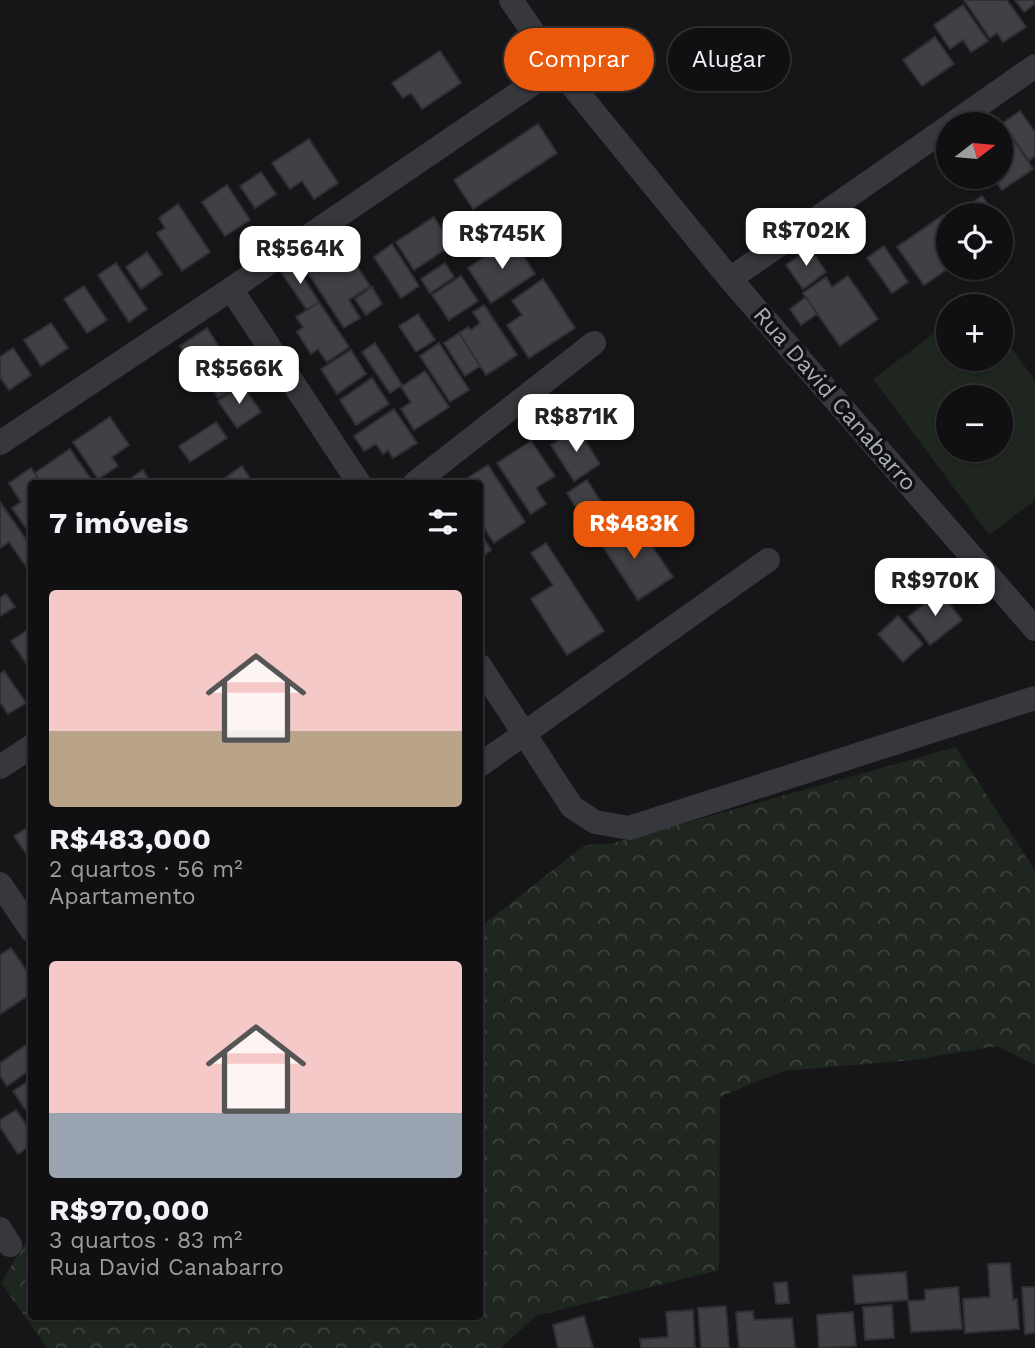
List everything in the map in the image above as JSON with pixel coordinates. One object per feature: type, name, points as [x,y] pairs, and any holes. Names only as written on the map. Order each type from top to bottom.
[{"type":"street","name":"Rua David Canabarro","points":[[511,0],[531,28]]},
{"type":"street","points":[[969,112],[1035,66]]},
{"type":"street","points":[[0,443],[520,91]]},
{"type":"street","name":"Rua David Canabarro","points":[[577,91],[730,279],[1035,629]]},
{"type":"street","points":[[730,279],[936,135]]},
{"type":"street","points":[[231,289],[357,480]]},
{"type":"street","points":[[419,480],[594,343]]},
{"type":"street","points":[[483,763],[768,560]]},
{"type":"street","points":[[483,671],[572,807],[595,822],[629,828],[1035,698]]},
{"type":"street","points":[[0,767],[28,749]]},
{"type":"street","points":[[1,887],[28,925]]},
{"type":"green space","points":[[936,332],[936,371],[1013,371],[1013,350],[1035,380],[1035,500],[989,535],[873,379]]},
{"type":"green space","points":[[956,747],[1035,871],[1035,1065],[997,1046],[913,1060],[783,1071],[720,1097],[719,1270],[536,1316],[501,1348],[47,1348],[1,1283],[28,1238],[28,1320],[483,1320],[483,925],[585,845],[614,843]]},
{"type":"building","points":[[964,0],[1007,0],[1026,27],[1003,42],[997,33],[990,38]]},
{"type":"building","points":[[1015,0],[1035,0],[1035,4],[1024,12]]},
{"type":"building","points":[[963,5],[988,41],[971,52],[963,40],[950,49],[934,25]]},
{"type":"building","points":[[935,37],[954,64],[922,86],[903,60]]},
{"type":"building","points":[[440,51],[461,83],[422,109],[411,93],[403,98],[392,83]]},
{"type":"building","points":[[1020,111],[1035,132],[1035,156],[1029,161],[1013,138],[1013,116]]},
{"type":"building","points":[[538,124],[557,153],[473,209],[454,180]]},
{"type":"building","points":[[309,139],[338,183],[314,199],[302,181],[290,189],[272,163]]},
{"type":"building","points":[[1013,139],[1033,169],[1013,183]]},
{"type":"building","points":[[261,172],[276,194],[255,208],[240,186]]},
{"type":"building","points":[[227,185],[250,220],[225,236],[202,202]]},
{"type":"building","points":[[982,196],[987,203],[972,203]]},
{"type":"building","points":[[178,204],[210,252],[182,271],[157,233],[165,228],[159,218]]},
{"type":"building","points":[[434,217],[452,245],[414,270],[396,242]]},
{"type":"building","points":[[936,220],[936,277],[924,285],[897,247]]},
{"type":"building","points":[[512,238],[535,274],[491,303],[468,268]]},
{"type":"building","points":[[342,243],[370,286],[349,300],[360,318],[344,328],[304,267]]},
{"type":"building","points":[[392,244],[419,286],[401,298],[374,257]]},
{"type":"building","points":[[884,246],[908,282],[892,293],[867,258]]},
{"type":"building","points":[[810,248],[826,272],[803,289],[786,265]]},
{"type":"building","points":[[147,252],[162,274],[141,289],[126,267]]},
{"type":"building","points":[[116,263],[147,309],[129,322],[98,275]]},
{"type":"building","points":[[294,263],[319,302],[307,310],[281,272]]},
{"type":"building","points":[[445,263],[454,277],[430,293],[421,279]]},
{"type":"building","points":[[461,276],[478,301],[449,320],[432,295]]},
{"type":"building","points":[[848,276],[878,319],[840,346],[803,293],[826,277],[832,287]]},
{"type":"building","points":[[543,279],[575,328],[529,358],[507,325],[522,315],[512,301]]},
{"type":"building","points":[[84,286],[107,320],[87,333],[64,299]]},
{"type":"building","points":[[372,287],[382,304],[366,315],[355,299]]},
{"type":"building","points":[[806,297],[817,314],[801,325],[790,309]]},
{"type":"building","points":[[319,302],[349,347],[327,362],[318,349],[311,354],[297,332],[303,327],[296,317]]},
{"type":"building","points":[[484,305],[517,355],[486,375],[459,333],[468,327],[471,330],[480,323],[473,312]]},
{"type":"building","points":[[418,314],[435,340],[416,352],[399,326]]},
{"type":"building","points":[[51,323],[68,348],[41,366],[24,340]]},
{"type":"building","points":[[207,328],[223,353],[197,371],[180,346]]},
{"type":"building","points":[[459,333],[480,366],[465,376],[444,343]]},
{"type":"building","points":[[375,343],[402,385],[390,393],[362,352]]},
{"type":"building","points":[[439,343],[469,390],[450,402],[420,356]]},
{"type":"building","points":[[13,348],[31,375],[9,390],[0,377],[0,357]]},
{"type":"building","points":[[351,350],[366,374],[337,394],[321,369]]},
{"type":"building","points":[[227,358],[243,382],[218,398],[202,374]]},
{"type":"building","points":[[425,371],[449,407],[414,430],[401,409],[411,402],[401,387]]},
{"type":"building","points":[[372,378],[389,404],[356,425],[340,400]]},
{"type":"building","points":[[242,385],[261,412],[237,428],[218,401]]},
{"type":"building","points":[[394,409],[417,443],[393,458],[388,450],[383,454],[376,444],[364,451],[354,436]]},
{"type":"building","points":[[110,417],[129,445],[112,457],[118,466],[98,479],[73,442]]},
{"type":"building","points":[[216,422],[227,438],[190,462],[179,446]]},
{"type":"building","points":[[577,428],[600,464],[574,481],[551,445]]},
{"type":"building","points":[[531,441],[555,476],[536,488],[546,504],[531,514],[497,463]]},
{"type":"building","points":[[70,449],[90,478],[40,480],[35,473]]},
{"type":"building","points":[[488,465],[525,522],[494,543],[483,526],[483,480],[465,480]]},
{"type":"building","points":[[242,466],[251,480],[222,480]]},
{"type":"building","points":[[31,468],[39,480],[28,480],[26,528],[12,508],[21,502],[9,483]]},
{"type":"building","points":[[143,470],[149,480],[129,480]]},
{"type":"building","points":[[587,480],[603,505],[583,519],[567,493]]},
{"type":"building","points":[[0,502],[28,542],[28,569],[9,542],[0,548]]},
{"type":"building","points":[[614,520],[631,546],[646,537],[673,577],[638,600],[594,533]]},
{"type":"building","points":[[483,537],[491,550],[483,556]]},
{"type":"building","points":[[546,543],[604,631],[567,655],[531,599],[553,585],[531,553]]},
{"type":"building","points":[[940,592],[962,620],[930,645],[908,617]]},
{"type":"building","points":[[6,594],[15,607],[0,616],[0,598]]},
{"type":"building","points":[[898,616],[923,644],[903,662],[878,634]]},
{"type":"building","points":[[28,630],[28,666],[11,641]]},
{"type":"building","points":[[4,671],[26,703],[8,714],[0,702],[0,674]]},
{"type":"building","points":[[28,827],[28,856],[14,836]]},
{"type":"building","points":[[11,948],[28,973],[28,996],[0,1014],[0,955]]},
{"type":"building","points":[[28,1044],[28,1071],[7,1086],[0,1076],[0,1063]]},
{"type":"building","points":[[28,1082],[28,1107],[25,1109],[13,1091]]},
{"type":"building","points":[[16,1110],[28,1127],[28,1147],[18,1154],[0,1127],[0,1120]]},
{"type":"building","points":[[1010,1263],[1019,1329],[965,1333],[963,1299],[990,1297],[988,1264]]},
{"type":"building","points":[[906,1272],[908,1300],[855,1304],[853,1276]]},
{"type":"building","points":[[787,1282],[789,1303],[776,1304],[774,1283]]},
{"type":"building","points":[[958,1287],[962,1329],[911,1332],[908,1301],[925,1300],[925,1290]]},
{"type":"building","points":[[1022,1287],[1035,1287],[1035,1333],[1025,1334]]},
{"type":"building","points":[[892,1305],[894,1338],[865,1340],[863,1307]]},
{"type":"building","points":[[726,1306],[729,1348],[701,1348],[698,1308]]},
{"type":"building","points":[[693,1310],[695,1348],[641,1348],[640,1339],[668,1337],[666,1312]]},
{"type":"building","points":[[753,1311],[754,1320],[792,1318],[795,1348],[739,1348],[736,1312]]},
{"type":"building","points":[[853,1312],[856,1346],[819,1348],[817,1315]]},
{"type":"building","points":[[584,1316],[593,1348],[558,1348],[553,1325]]}]
